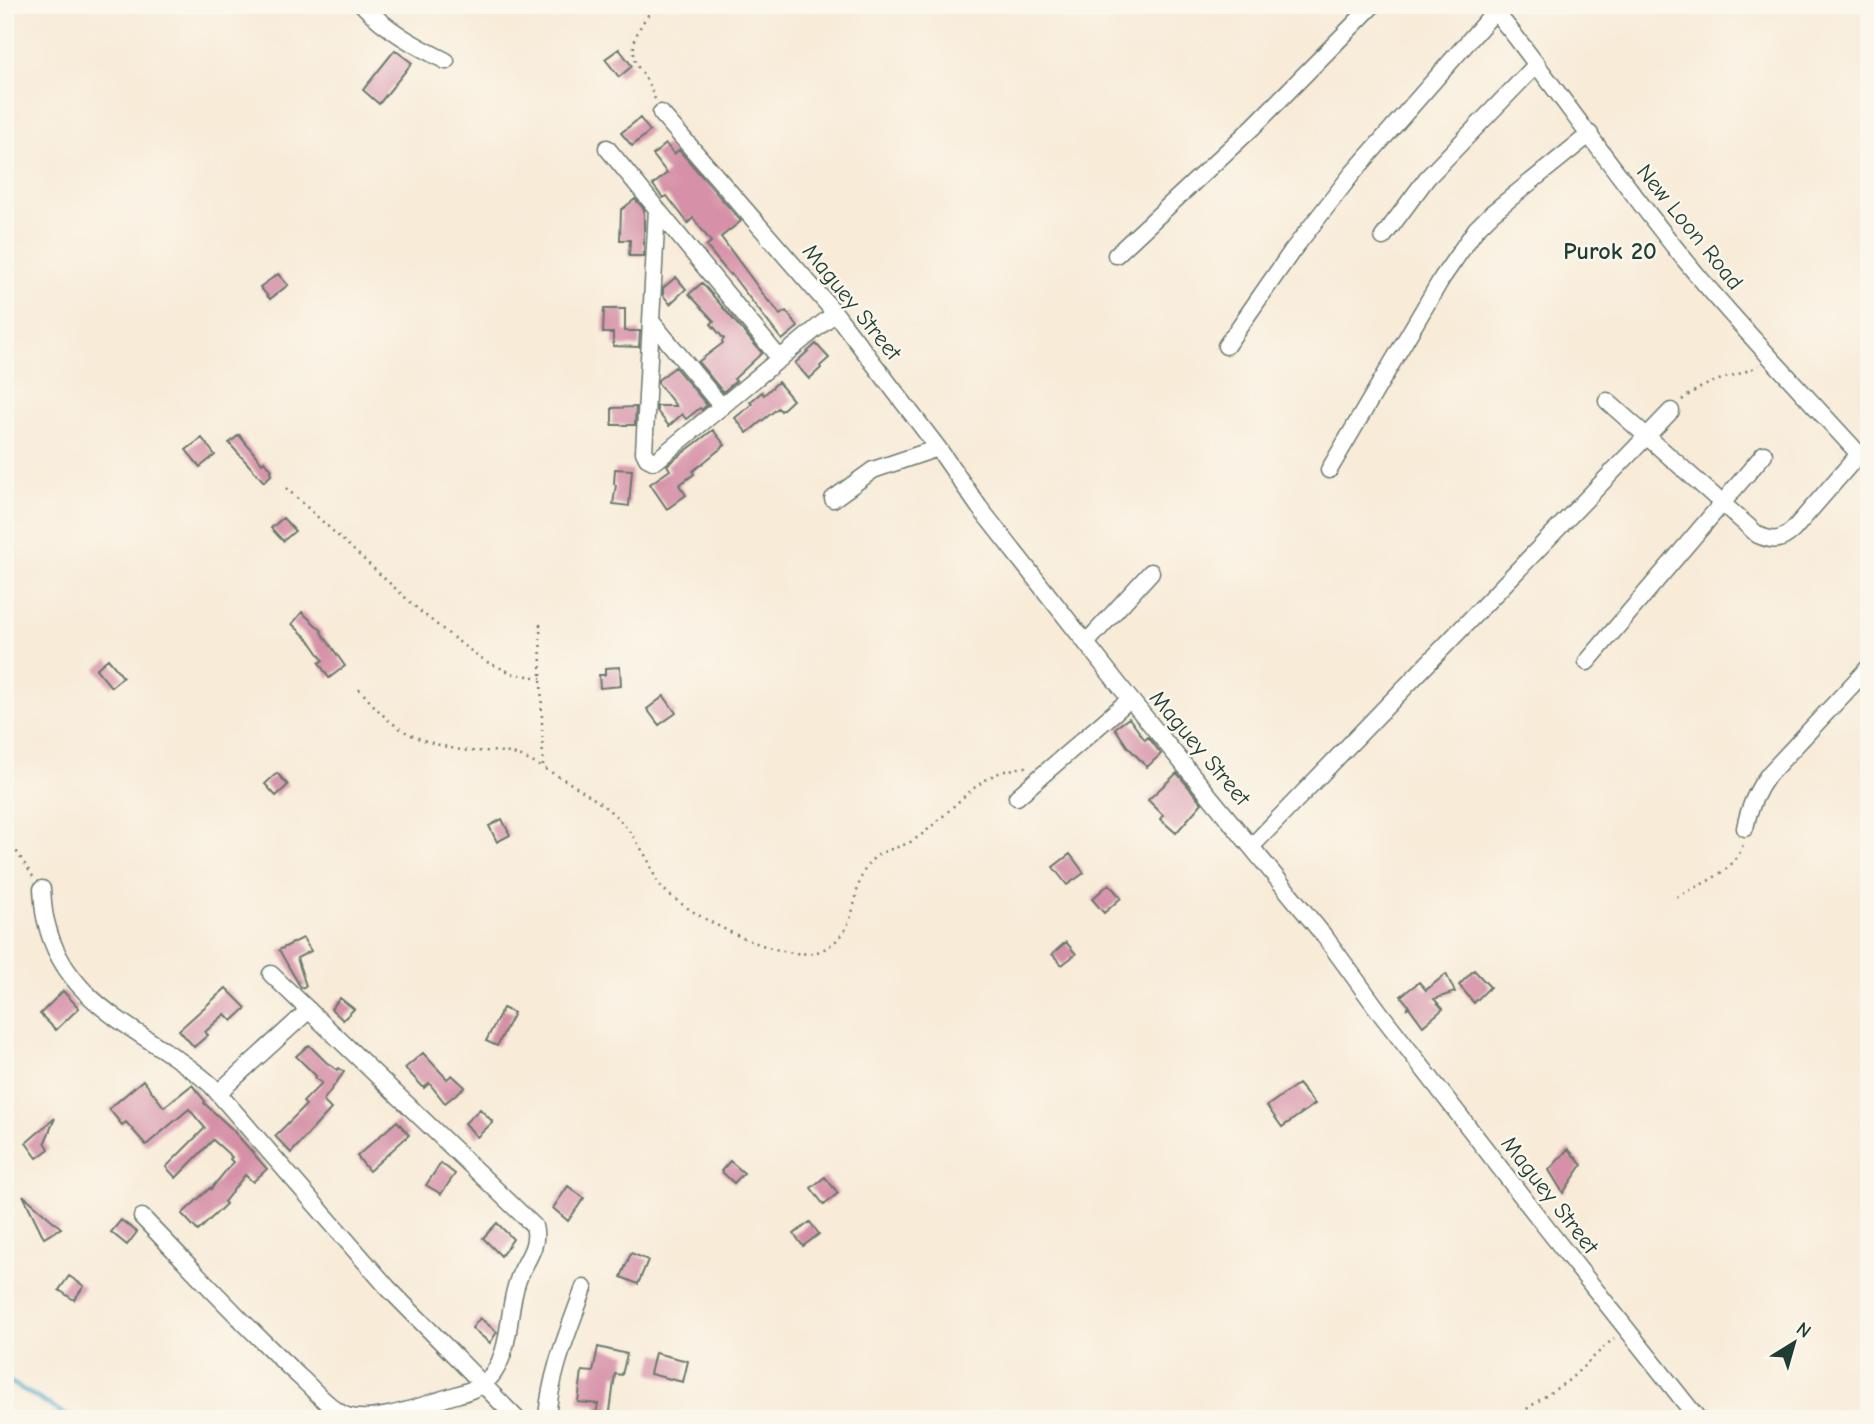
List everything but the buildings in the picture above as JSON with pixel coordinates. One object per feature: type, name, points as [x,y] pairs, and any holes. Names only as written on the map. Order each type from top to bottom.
[{"type":"street","points":[[363,5],[411,43],[446,61]]},
{"type":"street","points":[[1116,256],[1254,125],[1373,5]]},
{"type":"street","points":[[1226,345],[1292,251],[1352,174],[1492,8]]},
{"type":"street","name":"New Loon Road","points":[[1492,8],[1668,240],[1769,357],[1864,460]]},
{"type":"street","points":[[1383,237],[1427,178],[1536,64]]},
{"type":"street","name":"Maguey Street","points":[[661,113],[835,313],[939,448],[979,507],[1130,699],[1325,937],[1548,1230],[1698,1419]]},
{"type":"street","points":[[1329,470],[1443,278],[1476,229],[1590,134]]},
{"type":"street","points":[[607,148],[780,359]]},
{"type":"street","points":[[657,209],[645,456],[650,460],[657,460],[835,313]]},
{"type":"street","points":[[651,321],[722,407]]},
{"type":"street","points":[[1607,401],[1758,535],[1768,540],[1778,541],[1785,537],[1864,460]]},
{"type":"street","points":[[1252,846],[1671,411]]},
{"type":"street","points":[[833,499],[873,470],[939,448]]},
{"type":"street","points":[[1587,662],[1764,454]]},
{"type":"street","points":[[1086,643],[1151,572]]},
{"type":"street","points":[[1745,828],[1756,792],[1769,774],[1869,667]]},
{"type":"street","points":[[1017,797],[1130,699]]},
{"type":"street","points":[[42,889],[51,939],[75,982],[103,1010],[136,1034],[191,1067],[218,1093],[388,1288],[517,1419]]},
{"type":"street","points":[[142,1217],[278,1358],[327,1403],[347,1416],[375,1419],[483,1386],[493,1375],[504,1349],[517,1283],[535,1243],[534,1226],[271,974]]},
{"type":"street","points":[[218,1093],[309,1010]]},
{"type":"street","points":[[547,1419],[555,1372],[584,1288]]},
{"type":"path","points":[[656,5],[639,28],[634,54],[637,66],[647,80],[661,113]]},
{"type":"path","points":[[1671,411],[1696,389],[1742,374],[1769,357]]},
{"type":"path","points":[[286,488],[421,612],[464,646],[487,663],[514,674],[541,678]]},
{"type":"path","points":[[540,624],[542,768]]},
{"type":"path","points":[[359,689],[401,730],[423,740],[462,750],[510,753],[577,786],[608,809],[628,830],[648,860],[657,882],[689,909],[735,935],[773,948],[802,953],[817,952],[831,945],[841,935],[851,920],[863,876],[871,861],[888,849],[908,843],[927,831],[992,776],[1010,769],[1026,767],[1039,778]]},
{"type":"path","points":[[1677,897],[1720,873],[1737,858],[1742,848],[1745,828]]},
{"type":"path","points":[[5,834],[42,889]]},
{"type":"path","points":[[1517,1419],[1528,1408],[1569,1380],[1626,1328]]},
{"type":"waterway","points":[[5,1379],[73,1419]]},
{"type":"district","name":"Purok 20","points":[[1610,251]]}]
